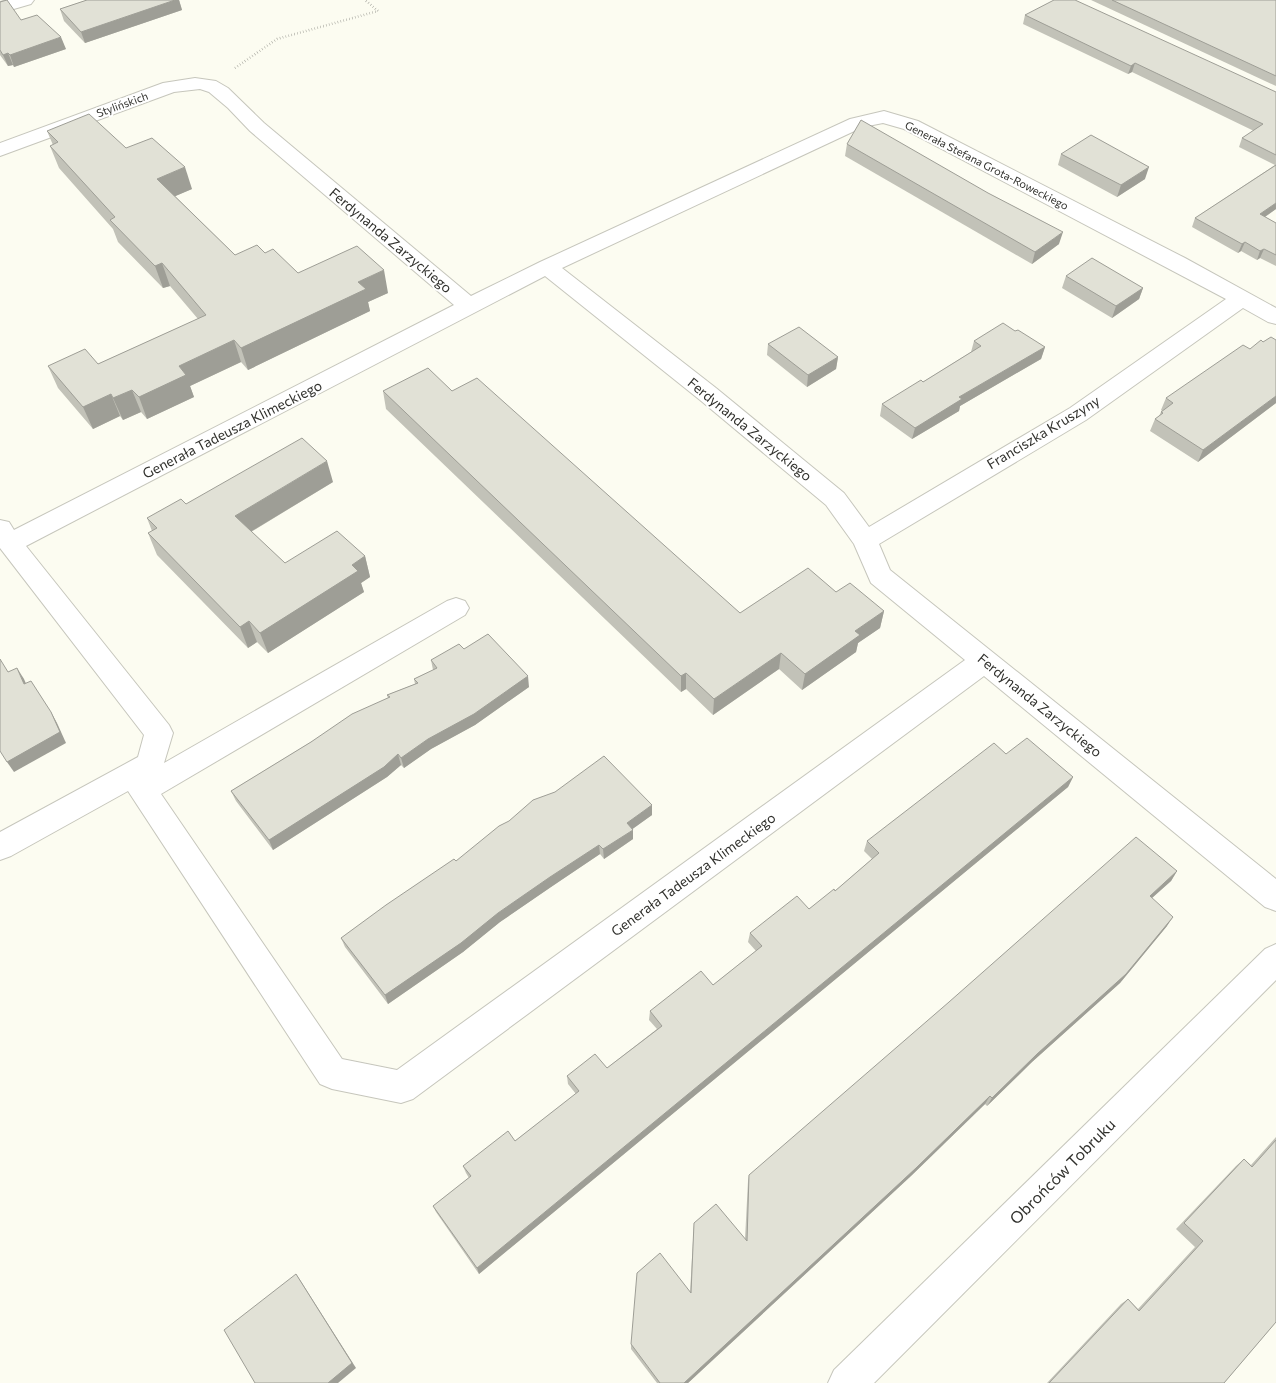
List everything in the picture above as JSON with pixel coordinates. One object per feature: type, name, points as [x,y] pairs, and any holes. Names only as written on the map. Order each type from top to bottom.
[{"type":"street","points":[[0,8],[26,0]]},
{"type":"street","name":"Stylińskich","points":[[0,150],[170,87],[199,84]]},
{"type":"street","name":"Ferdynanda Zarzyckiego","points":[[199,84],[224,96],[257,127],[470,306]]},
{"type":"street","name":"Generała Stefana Grota-Roweckiego","points":[[546,267],[857,122],[884,117],[912,125],[1178,263],[1276,317]]},
{"type":"street","points":[[470,306],[546,267]]},
{"type":"street","name":"Ferdynanda Zarzyckiego","points":[[546,267],[708,394],[835,499],[865,541],[880,576],[1276,897]]},
{"type":"street","name":"Franciszka Kruszyny","points":[[865,541],[928,504],[964,480],[1078,414],[1242,298]]},
{"type":"street","name":"Generała Tadeusza Klimeckiego","points":[[5,536],[470,306]]},
{"type":"street","points":[[5,536],[159,733],[146,777]]},
{"type":"street","points":[[0,847],[146,777],[456,608]]},
{"type":"street","name":"Generała Tadeusza Klimeckiego","points":[[146,777],[332,1073],[401,1087],[985,660]]},
{"type":"street","name":"Obrońców Tobruku","points":[[847,1383],[1276,959]]},
{"type":"path","points":[[199,84],[278,39],[378,11],[365,0]]},
{"type":"building","points":[[7,0],[21,20],[37,15],[61,37],[10,55],[8,53],[3,55],[0,50],[0,2]]},
{"type":"building","points":[[87,0],[175,0],[81,32],[60,9]]},
{"type":"building","points":[[1054,0],[1075,0],[1276,92],[1276,155],[1242,138],[1263,124],[1135,63],[1131,66],[1025,15]]},
{"type":"building","points":[[1112,0],[1276,0],[1276,76]]},
{"type":"building","points":[[89,114],[126,148],[152,138],[185,167],[157,179],[235,255],[257,245],[265,253],[273,249],[298,273],[357,246],[384,270],[358,282],[366,289],[241,348],[234,340],[179,366],[186,375],[139,397],[132,390],[113,398],[111,394],[83,407],[48,366],[85,349],[98,364],[206,315],[162,263],[155,266],[110,220],[115,217],[50,146],[58,142],[47,131]]},
{"type":"building","points":[[861,120],[988,193],[1063,232],[1035,252],[847,144]]},
{"type":"building","points":[[1091,135],[1149,167],[1121,185],[1061,154]]},
{"type":"building","points":[[1276,165],[1276,203],[1260,214],[1276,223],[1276,255],[1264,249],[1260,251],[1245,242],[1242,244],[1195,218]]},
{"type":"building","points":[[1092,258],[1143,288],[1116,306],[1066,276]]},
{"type":"building","points":[[1003,323],[1045,347],[959,397],[962,399],[915,428],[882,404],[921,380],[923,382],[981,346],[974,341]]},
{"type":"building","points":[[799,327],[838,357],[808,375],[768,344]]},
{"type":"building","points":[[1271,337],[1276,340],[1276,396],[1203,450],[1155,419],[1173,403],[1166,398],[1243,345],[1250,349],[1261,340],[1263,342]]},
{"type":"building","points":[[428,368],[452,391],[477,378],[740,613],[808,568],[836,592],[850,583],[884,611],[855,631],[860,635],[805,674],[781,653],[714,699],[686,673],[681,676],[383,391]]},
{"type":"building","points":[[302,438],[327,461],[235,516],[285,563],[337,531],[365,556],[352,565],[358,571],[260,633],[249,621],[240,627],[148,533],[157,528],[147,518],[181,499],[186,504]]},
{"type":"building","points":[[488,634],[528,676],[474,714],[428,739],[401,758],[398,754],[384,767],[269,840],[231,791],[311,742],[352,714],[390,697],[387,695],[418,683],[414,679],[437,668],[431,660],[459,644],[464,649]]},
{"type":"building","points":[[0,659],[8,672],[17,668],[24,684],[31,681],[51,712],[60,732],[7,762],[0,751]]},
{"type":"building","points":[[1027,738],[1073,777],[477,1268],[433,1206],[471,1176],[463,1166],[508,1131],[515,1141],[579,1091],[567,1076],[595,1054],[607,1068],[662,1026],[650,1011],[701,971],[713,985],[762,946],[750,933],[797,896],[809,909],[834,889],[835,891],[879,853],[867,841],[994,743],[1006,754]]},
{"type":"building","points":[[604,756],[652,805],[627,823],[633,830],[603,849],[599,845],[550,877],[498,913],[461,943],[385,995],[341,938],[454,859],[456,861],[499,826],[509,821],[533,800],[555,792]]},
{"type":"building","points":[[1136,837],[1177,871],[1150,896],[1173,917],[1126,974],[1037,1054],[992,1098],[990,1096],[916,1168],[684,1383],[660,1383],[631,1344],[637,1273],[660,1253],[691,1293],[694,1223],[716,1204],[747,1241],[749,1175]]},
{"type":"building","points":[[1276,1140],[1276,1322],[1224,1383],[1049,1383],[1128,1299],[1139,1311],[1203,1241],[1184,1223],[1244,1159],[1252,1167]]},
{"type":"building","points":[[296,1274],[352,1363],[328,1383],[255,1383],[224,1330]]}]
